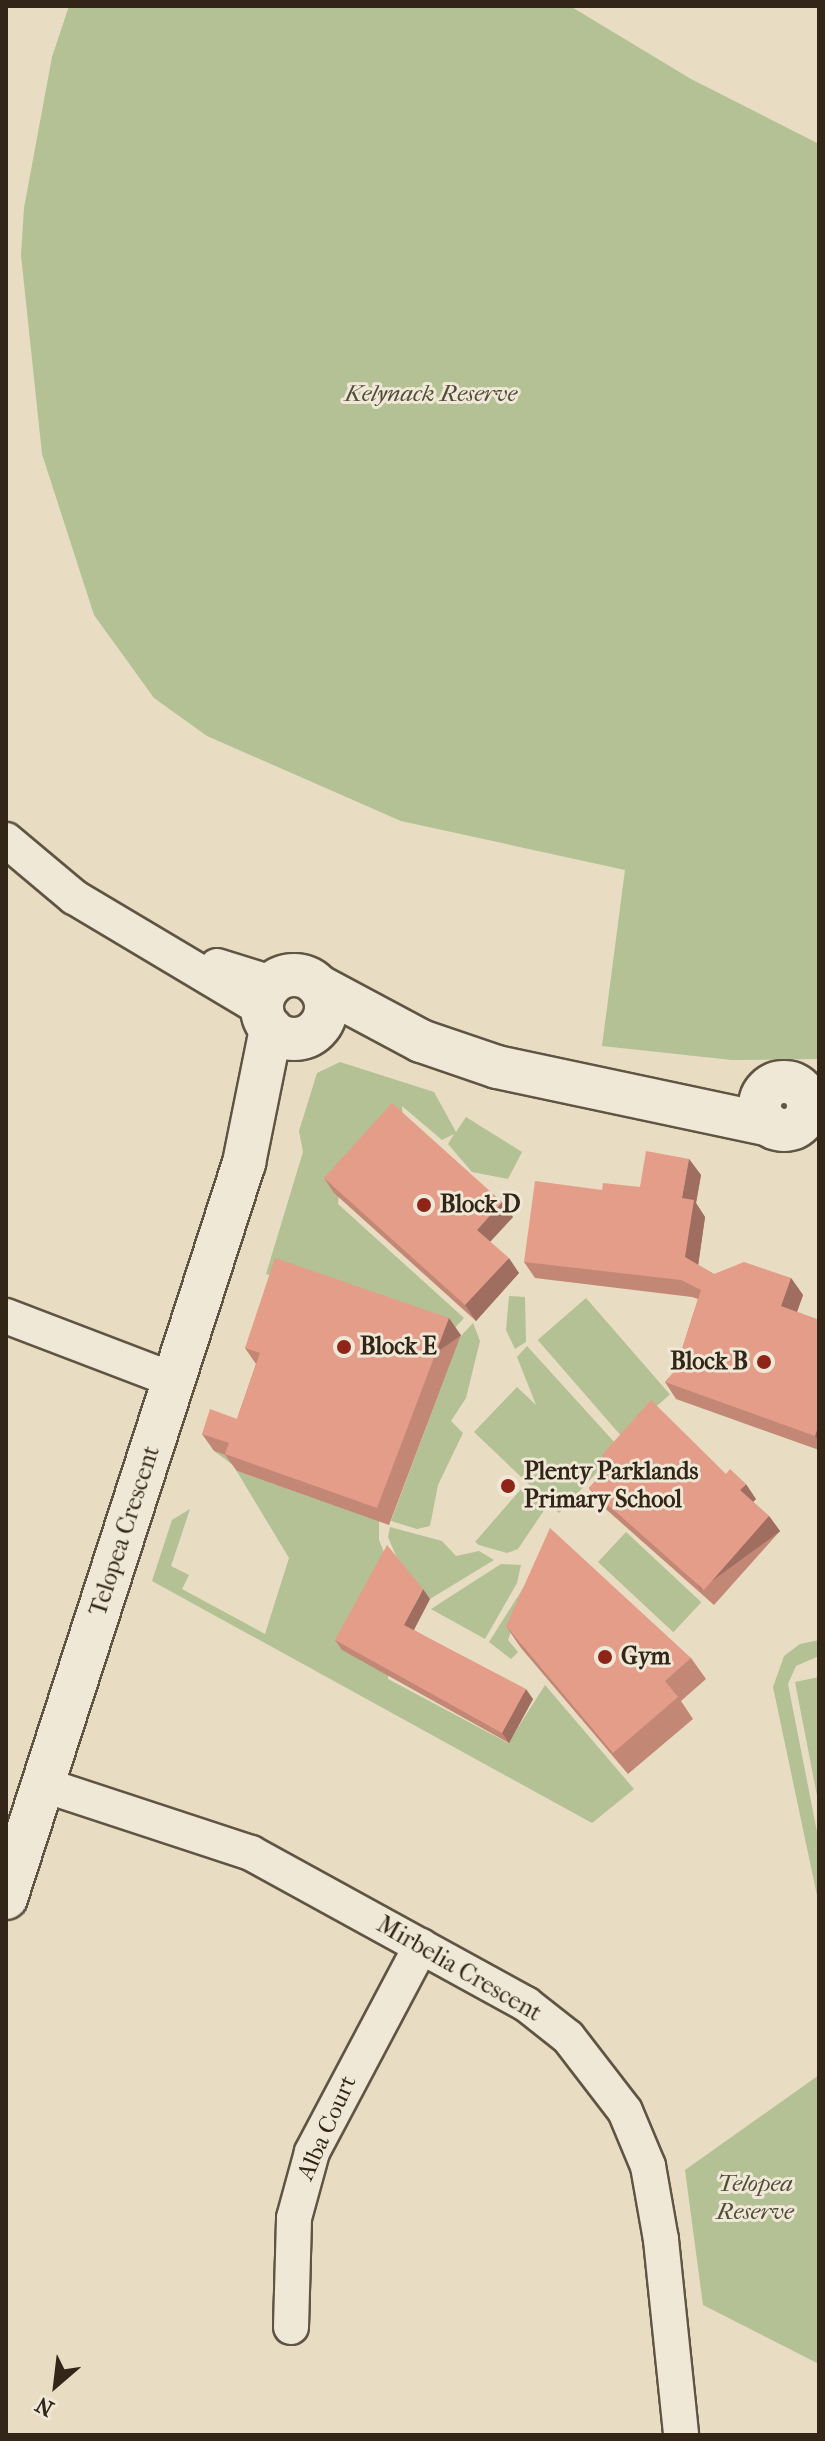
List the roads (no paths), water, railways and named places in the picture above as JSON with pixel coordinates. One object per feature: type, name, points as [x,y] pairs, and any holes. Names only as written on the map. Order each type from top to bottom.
[{"type":"street","points":[[6,840],[74,897],[285,1018],[421,1041],[548,1081],[695,1106],[796,1106]]},
{"type":"street","name":"Telopea Crescent","points":[[6,1898],[244,1163],[285,1018],[327,1007],[320,987],[421,1041]]},
{"type":"street","points":[[6,1316],[177,1371]]},
{"type":"street","name":"Mirbelia Crescent","points":[[44,1785],[232,1844],[421,1946],[547,2020],[586,2056],[625,2111],[656,2201],[681,2435]]},
{"type":"street","name":"Alba Court","points":[[291,2327],[294,2218],[308,2164],[331,2110],[421,1946]]},
{"type":"place","name":"Block D","points":[[424,1205]]},
{"type":"place","name":"Block E","points":[[344,1347]]},
{"type":"place","name":"Block B","points":[[764,1362]]},
{"type":"place","name":"Plenty Parklands Primary School","points":[[508,1486]]},
{"type":"place","name":"Gym","points":[[605,1657]]},
{"type":"park label","name":"Kelynack Reserve","points":[[431,394]]},
{"type":"park label","name":"Telopea Reserve","points":[[755,2198]]}]
